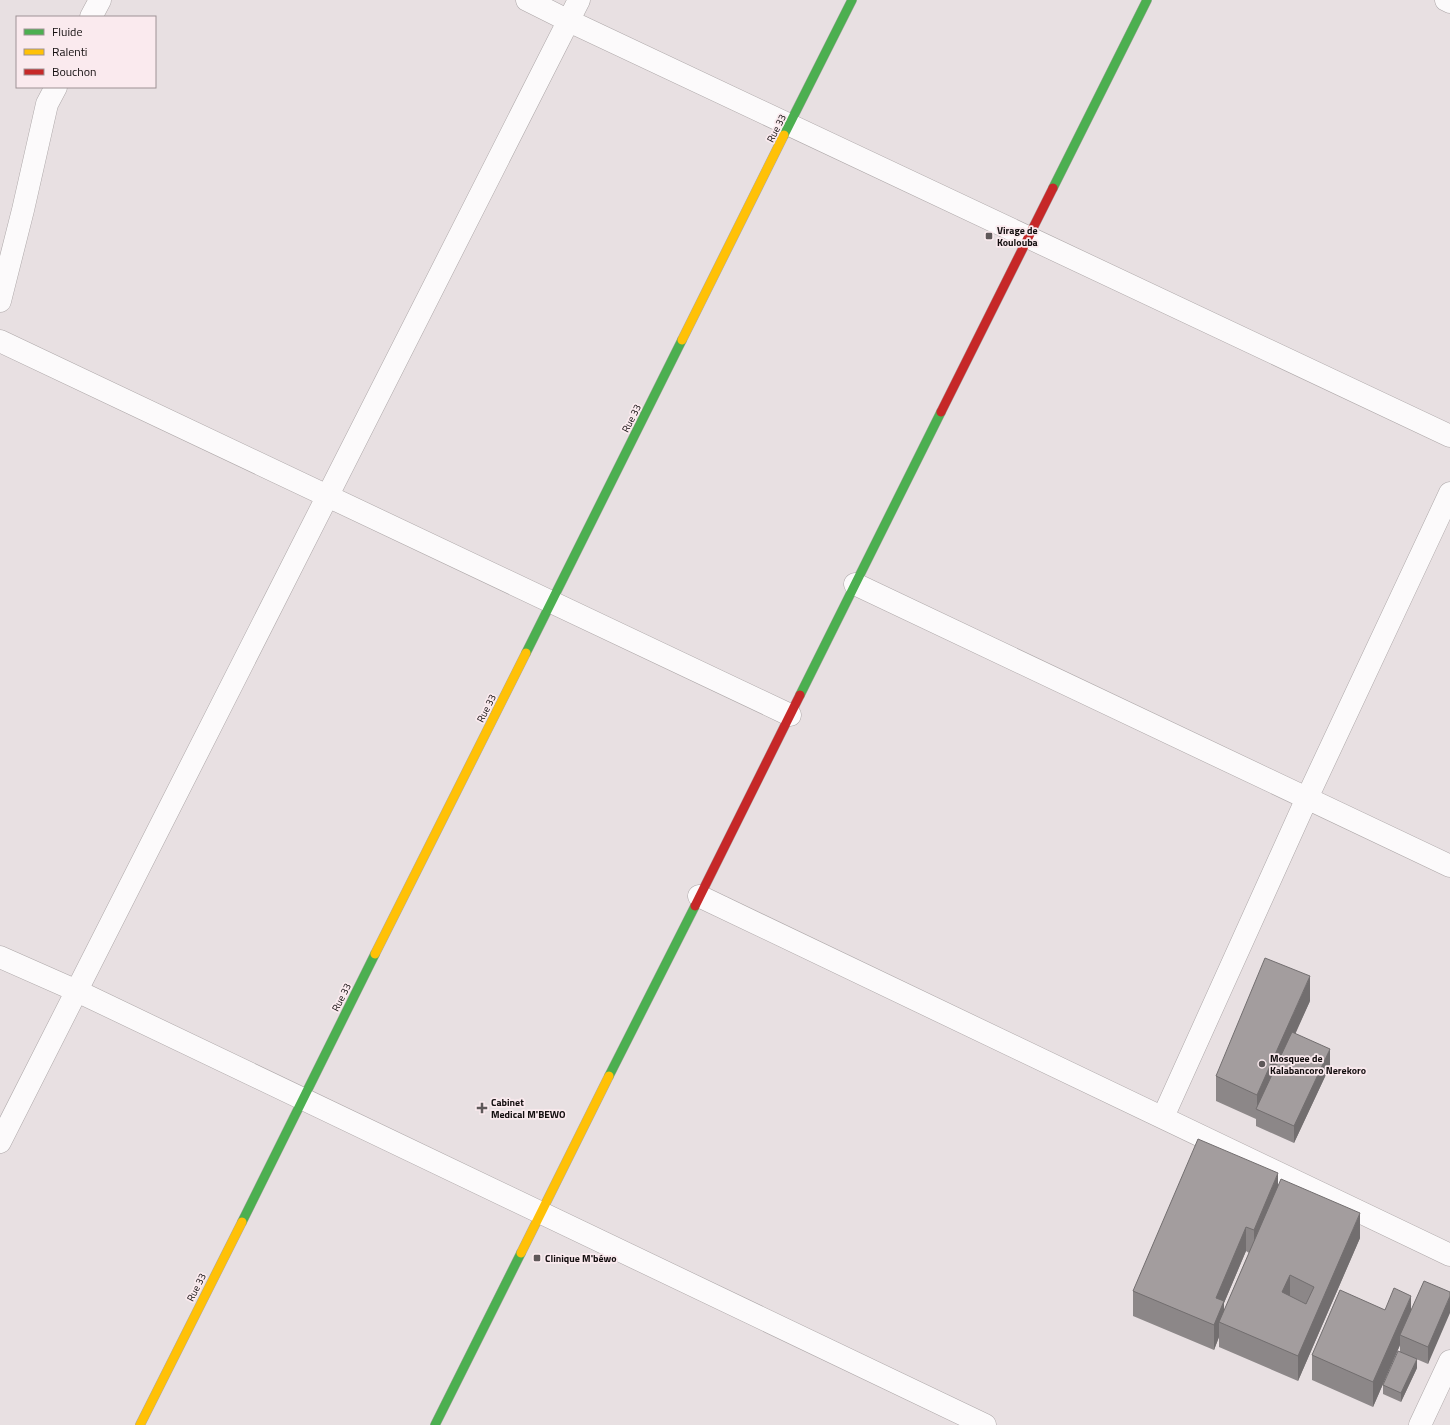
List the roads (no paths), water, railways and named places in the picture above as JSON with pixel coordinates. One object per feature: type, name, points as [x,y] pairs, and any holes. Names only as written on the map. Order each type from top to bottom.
[{"type":"street","points":[[92,16],[100,0]]},
{"type":"street","points":[[527,0],[1450,436]]},
{"type":"street","points":[[0,1142],[579,0]]},
{"type":"street","name":"Rue 33","points":[[140,1425],[852,0]]},
{"type":"street","points":[[435,1425],[1147,0]]},
{"type":"street","points":[[1446,0],[1450,2]]},
{"type":"street","points":[[0,300],[23,210],[47,104],[55,88]]},
{"type":"street","points":[[0,341],[790,715]]},
{"type":"street","points":[[1162,1117],[1307,798],[1450,493]]},
{"type":"street","points":[[855,584],[1450,866]]},
{"type":"street","points":[[699,896],[1450,1255]]},
{"type":"street","points":[[0,957],[77,991],[985,1425]]},
{"type":"street","points":[[1420,1425],[1450,1361]]},
{"type":"place","name":"Virage de Koulouba","points":[[989,236]]},
{"type":"place","name":"Mosquee de Kalabancoro Nerekoro","points":[[1262,1064]]},
{"type":"place","name":"Cabinet Medical M'BEWO","points":[[482,1108]]},
{"type":"place","name":"Clinique M'béwo","points":[[537,1258]]}]
